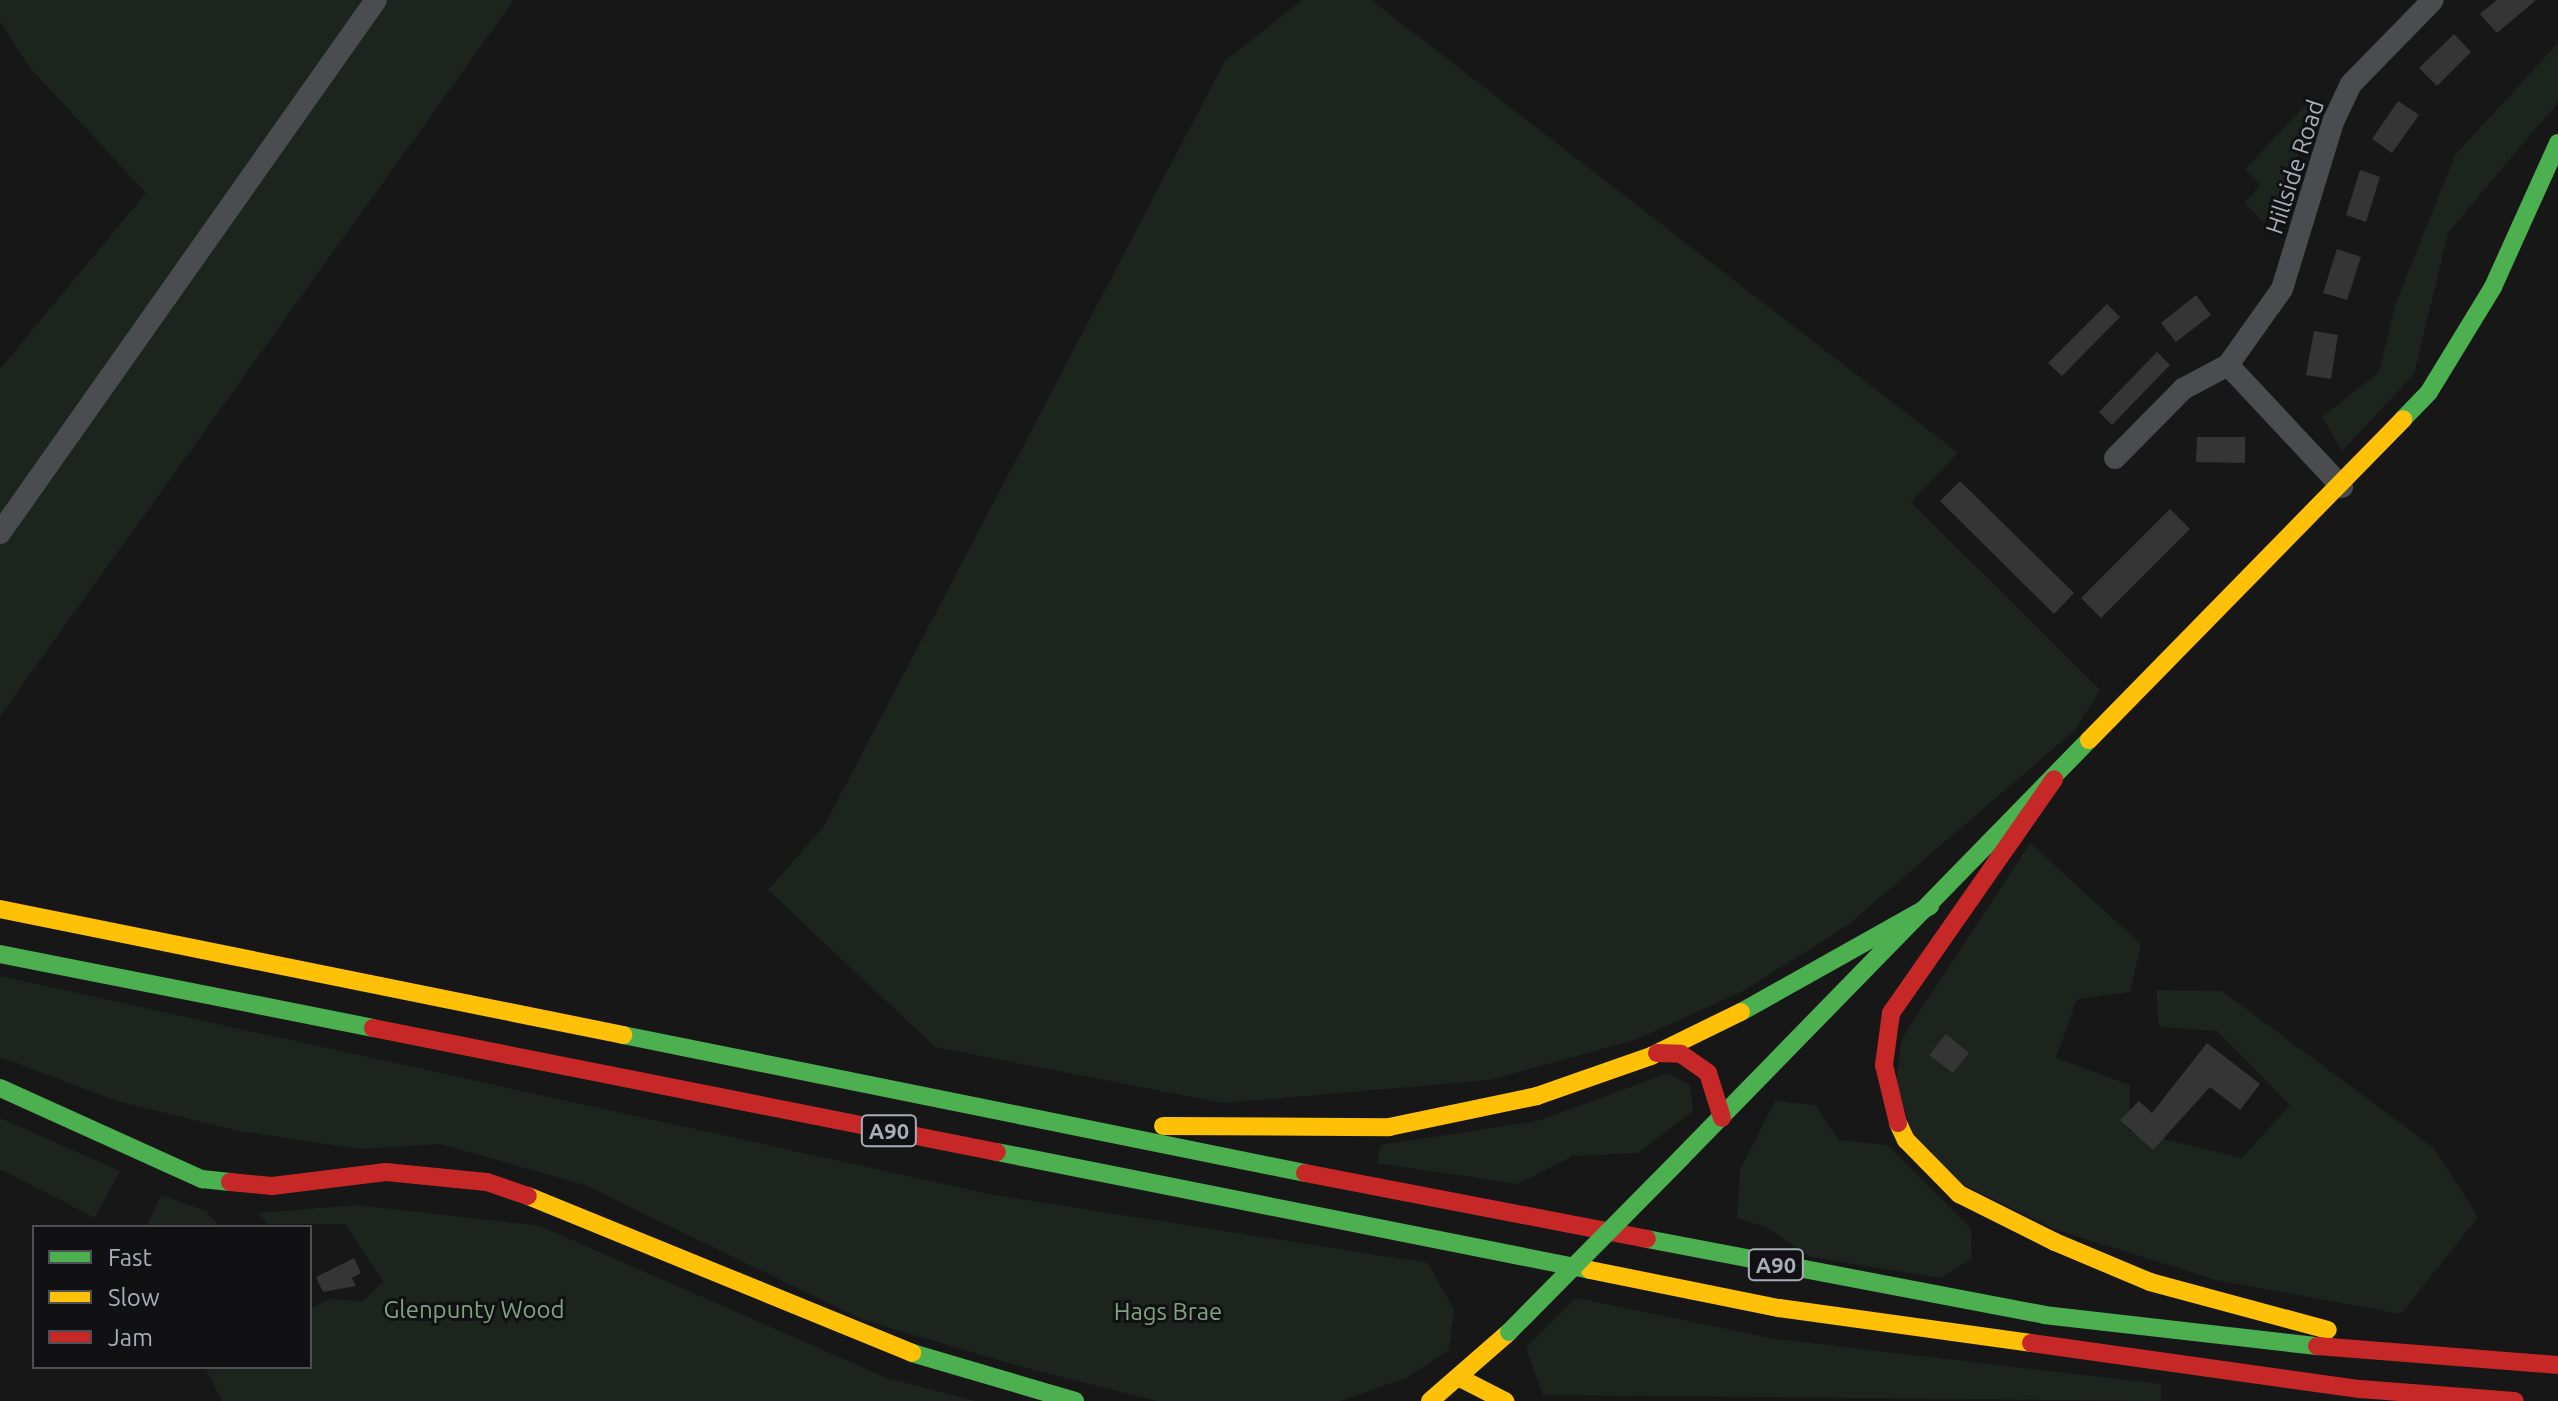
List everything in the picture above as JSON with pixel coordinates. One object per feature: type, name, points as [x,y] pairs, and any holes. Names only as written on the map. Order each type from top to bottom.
[{"type":"main road","points":[[1430,1401],[1460,1378],[1509,1332],[2342,487],[2454,356],[2558,143]]},
{"type":"main road","points":[[2054,779],[1891,1013],[1884,1065],[1889,1103],[1906,1140],[1959,1194],[2150,1282],[2435,1359]]},
{"type":"main road","points":[[1003,1110],[1201,1130],[1389,1127],[1537,1096],[1657,1053],[1761,1003],[1930,906]]},
{"type":"main road","name":"A90","points":[[0,909],[2044,1315],[2435,1359],[2558,1365]]},
{"type":"main road","name":"A90","points":[[0,954],[1779,1308],[2360,1389],[2515,1401]]},
{"type":"main road","points":[[1657,1053],[1681,1054],[1708,1073],[1722,1118]]},
{"type":"main road","points":[[0,1088],[202,1179],[272,1186],[386,1172],[487,1182],[576,1212],[882,1344],[1075,1401]]},
{"type":"main road","points":[[1460,1378],[1505,1401]]},
{"type":"street","points":[[0,533],[376,0]]},
{"type":"street","name":"Hillside Road","points":[[2115,458],[2183,389],[2228,365],[2282,289],[2333,122],[2351,84],[2433,0]]},
{"type":"street","points":[[2228,365],[2342,487]]},
{"type":"green space","points":[[0,0],[514,0],[0,716],[0,369],[146,193],[29,67],[0,21]]},
{"type":"green space","points":[[1302,0],[1371,0],[1958,453],[1911,502],[2100,690],[2075,730],[1848,925],[1743,991],[1635,1040],[1490,1080],[1223,1103],[935,1047],[768,890],[824,826],[1225,61]]},
{"type":"green space","points":[[2558,43],[2558,102],[2448,233],[2414,374],[2342,451],[2322,417],[2379,372],[2396,303],[2455,155]]},
{"type":"green space","points":[[2312,98],[2285,202],[2264,223],[2245,203],[2260,185],[2245,169]]},
{"type":"green space","points":[[2030,843],[2141,944],[2130,992],[2077,999],[2056,1058],[2130,1085],[2129,1131],[2242,1158],[2290,1105],[2217,1031],[2159,1027],[2156,990],[2222,991],[2434,1148],[2478,1217],[2401,1314],[2216,1280],[2057,1230],[1954,1180],[1915,1138],[1896,1085],[1901,1040]]},
{"type":"green space","name":"Hags Brae","points":[[0,976],[994,1195],[1428,1263],[1454,1310],[1449,1350],[1406,1378],[1340,1401],[1157,1401],[1026,1368],[863,1320],[585,1185],[440,1144],[359,1149],[234,1130],[117,1101],[0,1057]]},
{"type":"green space","points":[[1668,1073],[1690,1086],[1693,1111],[1638,1153],[1573,1156],[1518,1184],[1377,1163],[1381,1145],[1538,1121]]},
{"type":"green space","points":[[1775,1101],[1815,1105],[1839,1140],[1887,1145],[1971,1229],[1972,1259],[1940,1278],[1811,1257],[1766,1227],[1737,1218],[1740,1170]]},
{"type":"green space","points":[[0,1118],[120,1171],[95,1218],[0,1169]]},
{"type":"green space","points":[[161,1195],[206,1211],[218,1225],[147,1225]]},
{"type":"green space","name":"Glenpunty Wood","points":[[357,1205],[540,1226],[887,1378],[976,1401],[222,1401],[206,1369],[312,1369],[312,1308],[329,1299],[363,1301],[383,1282],[345,1224],[268,1224],[258,1213]]},
{"type":"green space","points":[[1576,1298],[1775,1339],[2161,1384],[2161,1401],[1543,1395],[1526,1348]]},
{"type":"building","points":[[2497,0],[2536,0],[2497,33],[2480,14]]},
{"type":"building","points":[[2454,34],[2471,52],[2437,86],[2419,68]]},
{"type":"building","points":[[2398,101],[2419,115],[2392,153],[2372,139]]},
{"type":"building","points":[[2360,170],[2380,177],[2366,222],[2346,215]]},
{"type":"building","points":[[2337,249],[2361,257],[2347,300],[2323,293]]},
{"type":"building","points":[[2196,295],[2211,315],[2176,342],[2161,323]]},
{"type":"building","points":[[2107,304],[2120,317],[2062,376],[2048,363]]},
{"type":"building","points":[[2314,331],[2338,335],[2331,379],[2306,375]]},
{"type":"building","points":[[2157,352],[2170,365],[2112,425],[2099,412]]},
{"type":"building","points":[[2197,437],[2245,437],[2245,463],[2196,462]]},
{"type":"building","points":[[1960,481],[2074,593],[2054,614],[1940,501]]},
{"type":"building","points":[[2170,509],[2190,529],[2101,618],[2081,598]]},
{"type":"building","points":[[1946,1034],[1969,1053],[1953,1073],[1929,1055]]},
{"type":"building","points":[[2207,1043],[2260,1084],[2240,1110],[2210,1087],[2153,1150],[2120,1120],[2139,1101],[2152,1113]]},
{"type":"building","points":[[354,1258],[361,1273],[352,1278],[356,1286],[323,1292],[316,1277]]},
{"type":"traffic: fast","points":[[2403,419],[2429,392],[2493,287],[2558,143]]},
{"type":"traffic: fast","points":[[1682,1157],[2089,740]]},
{"type":"traffic: fast","points":[[1741,1012],[1930,906]]},
{"type":"traffic: fast","points":[[0,954],[373,1028]]},
{"type":"traffic: fast","points":[[623,1035],[1305,1173]]},
{"type":"traffic: fast","points":[[0,1088],[202,1179],[230,1182]]},
{"type":"traffic: fast","points":[[997,1152],[1590,1270]]},
{"type":"traffic: fast","points":[[1509,1332],[1682,1157]]},
{"type":"traffic: fast","points":[[1647,1239],[2044,1315],[2317,1346]]},
{"type":"traffic: fast","points":[[912,1353],[1075,1401]]},
{"type":"traffic: slow","points":[[2089,740],[2403,419]]},
{"type":"traffic: slow","points":[[0,909],[623,1035]]},
{"type":"traffic: slow","points":[[1163,1126],[1389,1127],[1537,1096],[1651,1056],[1741,1012]]},
{"type":"traffic: slow","points":[[1898,1123],[1906,1140],[1959,1194],[2055,1242],[2150,1282],[2328,1330]]},
{"type":"traffic: slow","points":[[528,1196],[912,1353]]},
{"type":"traffic: slow","points":[[1590,1270],[1779,1308],[2031,1343]]},
{"type":"traffic: slow","points":[[1430,1401],[1509,1332]]},
{"type":"traffic: slow","points":[[1460,1378],[1505,1401]]},
{"type":"traffic: jam","points":[[1898,1123],[1884,1065],[1891,1013],[2054,779]]},
{"type":"traffic: jam","points":[[373,1028],[997,1152]]},
{"type":"traffic: jam","points":[[1657,1053],[1681,1054],[1708,1073],[1722,1118]]},
{"type":"traffic: jam","points":[[230,1182],[272,1186],[386,1172],[487,1182],[528,1196]]},
{"type":"traffic: jam","points":[[1305,1173],[1647,1239]]},
{"type":"traffic: jam","points":[[2031,1343],[2360,1389],[2515,1401]]},
{"type":"traffic: jam","points":[[2317,1346],[2558,1365]]}]
